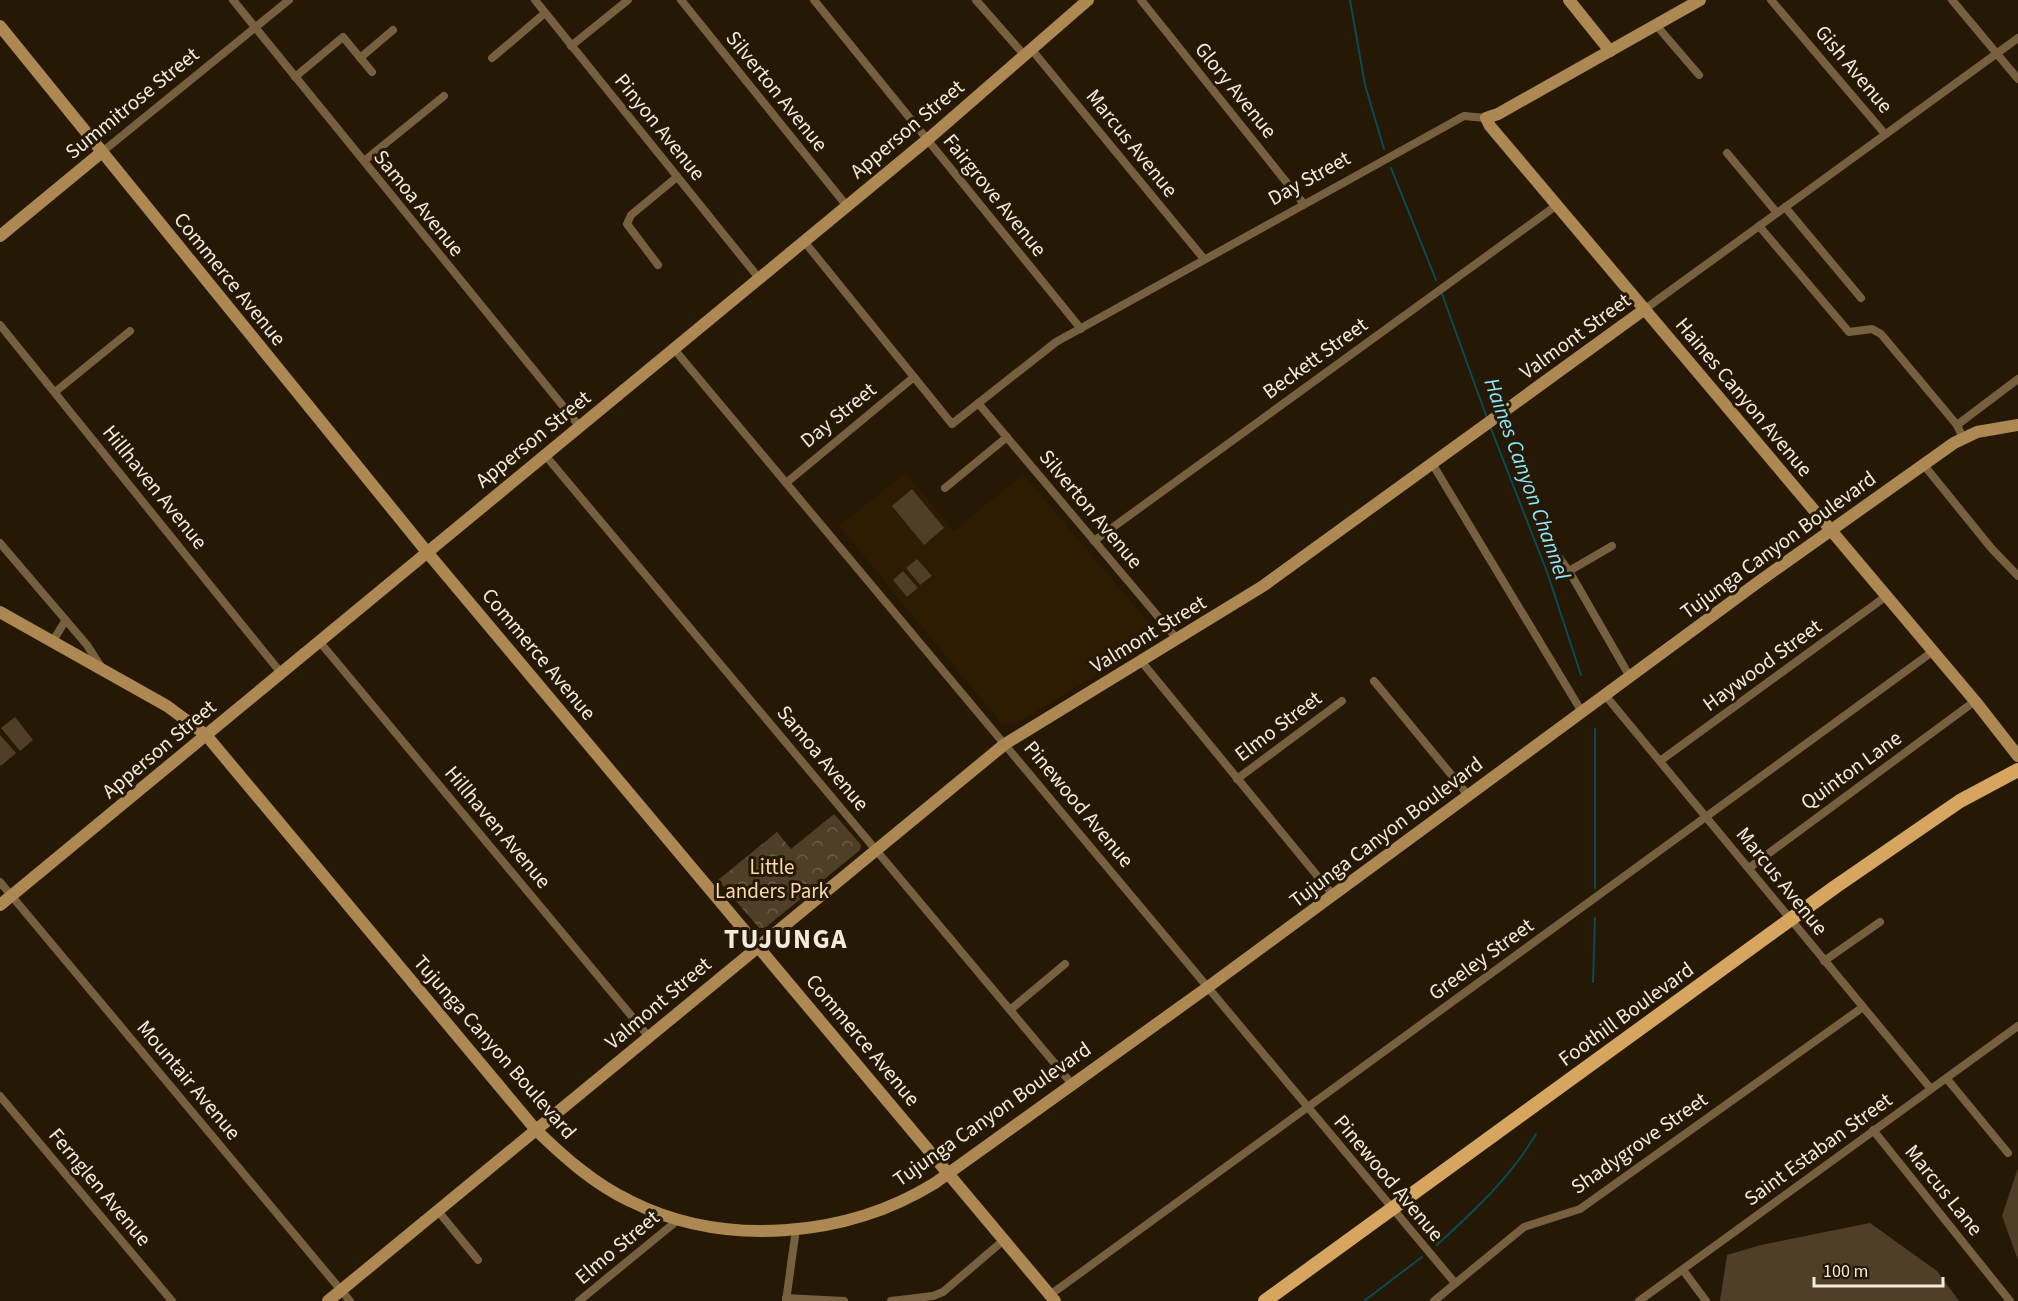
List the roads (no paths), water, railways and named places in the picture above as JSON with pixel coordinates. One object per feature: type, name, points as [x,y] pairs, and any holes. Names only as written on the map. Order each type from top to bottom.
[{"type":"main road","name":"Foothill Boulevard","points":[[1265,1301],[1946,810],[2018,770]]},
{"type":"street","name":"Samoa Avenue","points":[[232,0],[580,426]]},
{"type":"street","name":"Summitrose Street","points":[[0,236],[289,0]]},
{"type":"street","name":"Pinyon Avenue","points":[[535,0],[758,277]]},
{"type":"street","points":[[572,46],[628,0]]},
{"type":"street","name":"Silverton Avenue","points":[[681,0],[846,205]]},
{"type":"street","name":"Fairgrove Avenue","points":[[814,0],[1081,329]]},
{"type":"street","name":"Marcus Avenue","points":[[976,0],[1029,53],[1204,259]]},
{"type":"street","name":"Apperson Street","points":[[0,905],[674,349],[758,277],[927,140],[1088,0]]},
{"type":"street","name":"Glory Avenue","points":[[1141,0],[1303,203]]},
{"type":"street","points":[[1569,0],[1610,51]]},
{"type":"street","name":"Day Street","points":[[786,483],[914,377],[952,424],[1039,353],[1204,259],[1464,116],[1486,118],[1498,114],[1700,0]]},
{"type":"street","name":"Gish Avenue","points":[[1771,0],[1885,134]]},
{"type":"street","points":[[1952,0],[2018,79]]},
{"type":"street","points":[[492,58],[545,13]]},
{"type":"street","points":[[1656,24],[1699,75]]},
{"type":"street","name":"Commerce Avenue","points":[[0,26],[427,552],[1053,1298]]},
{"type":"street","points":[[360,58],[393,30]]},
{"type":"street","points":[[295,77],[343,37],[372,72]]},
{"type":"street","name":"Valmont Street","points":[[328,1301],[1005,744],[1263,586],[1495,420],[2018,38]]},
{"type":"street","points":[[364,161],[444,96]]},
{"type":"street","name":"Haines Canyon Avenue","points":[[1486,118],[1490,126],[1829,531],[1976,701],[2018,756]]},
{"type":"street","points":[[1727,153],[1861,298]]},
{"type":"street","points":[[658,265],[627,224],[631,215],[677,177]]},
{"type":"street","name":"Beckett Street","points":[[1094,541],[1557,205]]},
{"type":"street","points":[[1759,226],[1849,333],[1868,329],[1878,332],[1957,425],[1962,438]]},
{"type":"street","points":[[803,240],[914,377]]},
{"type":"street","name":"Hillhaven Avenue","points":[[0,325],[281,673]]},
{"type":"street","points":[[55,392],[130,330]]},
{"type":"street","name":"Pinewood Avenue","points":[[674,349],[1208,987],[1306,1108],[1455,1283]]},
{"type":"street","points":[[1957,425],[2018,380]]},
{"type":"street","name":"Silverton Avenue","points":[[978,403],[1177,639]]},
{"type":"street","name":"Tujunga Canyon Boulevard","points":[[0,612],[167,706],[206,735],[536,1130],[571,1162],[629,1201],[678,1220],[746,1230],[796,1229],[838,1222],[884,1209],[918,1193],[1208,987],[1829,531],[1923,465],[1962,438],[1990,429],[2018,425]]},
{"type":"street","points":[[945,488],[1007,437]]},
{"type":"street","name":"Samoa Avenue","points":[[545,455],[1072,1084]]},
{"type":"street","points":[[1433,465],[1582,712]]},
{"type":"street","points":[[1923,465],[1992,549],[2018,576]]},
{"type":"street","points":[[1547,541],[1569,572],[1630,677]]},
{"type":"street","points":[[0,543],[105,672]]},
{"type":"street","points":[[1569,572],[1612,546]]},
{"type":"street","name":"Haywood Street","points":[[1660,762],[1885,597]]},
{"type":"street","points":[[53,641],[65,621]]},
{"type":"street","name":"Hillhaven Avenue","points":[[319,640],[649,1037]]},
{"type":"street","name":"Greeley Street","points":[[1053,1298],[1306,1108],[1932,652]]},
{"type":"street","points":[[1141,661],[1333,895]]},
{"type":"street","points":[[1374,681],[1468,795]]},
{"type":"street","name":"Marcus Avenue","points":[[1605,695],[1931,1089]]},
{"type":"street","name":"Elmo Street","points":[[1237,779],[1342,701]]},
{"type":"street","name":"Quinton Lane","points":[[1749,868],[1976,701]]},
{"type":"street","name":"Mountair Avenue","points":[[0,882],[350,1301]]},
{"type":"street","points":[[1824,962],[1880,922]]},
{"type":"street","points":[[1010,1010],[1065,964]]},
{"type":"street","name":"Shadygrove Street","points":[[1434,1301],[1524,1227],[1580,1209],[1863,1006]]},
{"type":"street","name":"Saint Estaban Street","points":[[1639,1301],[2018,1026]]},
{"type":"street","points":[[1947,1079],[2008,1153]]},
{"type":"street","name":"Fernglen Avenue","points":[[0,1096],[172,1301]]},
{"type":"street","name":"Marcus Lane","points":[[1873,1130],[2010,1301]]},
{"type":"street","points":[[438,1211],[478,1260]]},
{"type":"street","name":"Elmo Street","points":[[579,1301],[678,1220]]},
{"type":"street","points":[[796,1229],[786,1299],[844,1301]]},
{"type":"street","points":[[891,1301],[933,1296],[943,1292],[1005,1239]]},
{"type":"street","points":[[1683,1270],[1706,1301]]},
{"type":"waterway","name":"Haines Canyon Channel","points":[[1350,0],[1365,85],[1384,149]]},
{"type":"waterway","name":"Haines Canyon Channel","points":[[1391,168],[1436,280]]},
{"type":"waterway","name":"Haines Canyon Channel","points":[[1442,294],[1487,418]]},
{"type":"waterway","name":"Haines Canyon Channel","points":[[1490,426],[1547,572],[1581,675]]},
{"type":"waterway","name":"Haines Canyon Channel","points":[[1595,729],[1595,888]]},
{"type":"waterway","name":"Haines Canyon Channel","points":[[1593,982],[1595,918]]},
{"type":"waterway","name":"Haines Canyon Channel","points":[[1437,1245],[1478,1207],[1503,1179],[1536,1134]]},
{"type":"waterway","name":"Haines Canyon Channel","points":[[1364,1301],[1422,1257]]},
{"type":"district","name":"TUJUNGA","points":[[786,939]]},
{"type":"park label","name":"Little Landers Park","points":[[772,879]]}]
